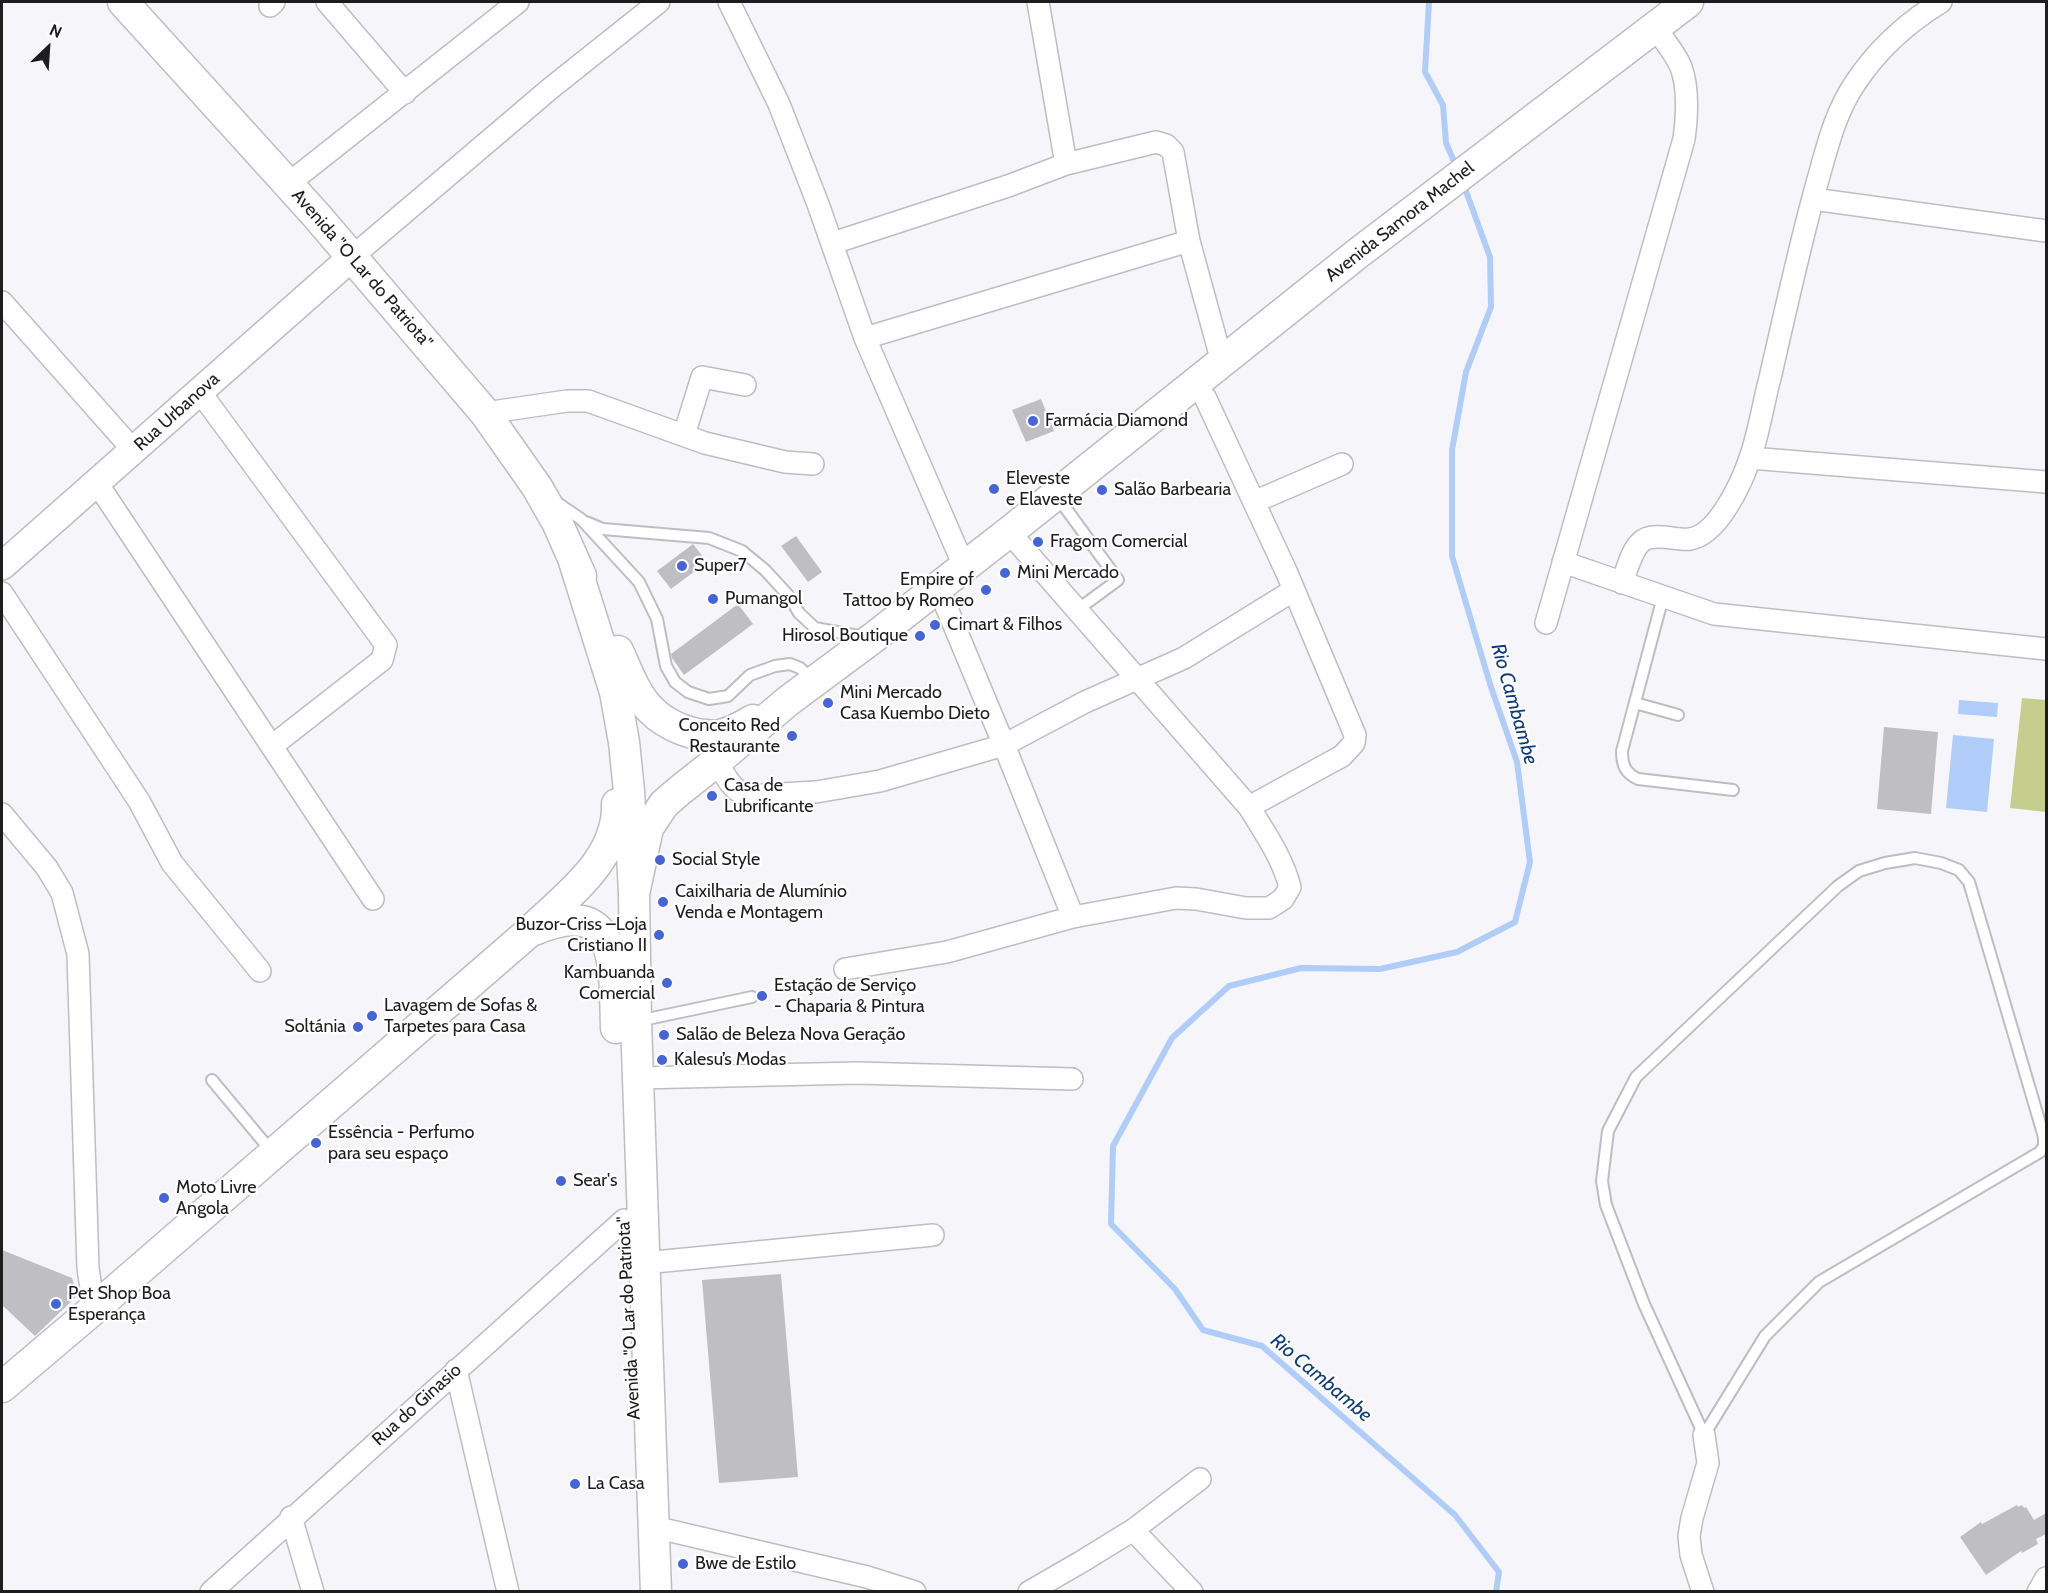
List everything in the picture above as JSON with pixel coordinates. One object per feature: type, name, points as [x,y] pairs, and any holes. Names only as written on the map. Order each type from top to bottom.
[{"type":"main road","name":"Avenida \"O Lar do Patriota\"","points":[[123,2],[288,184],[485,413],[537,487],[557,522],[638,693],[649,709],[687,732],[720,735],[737,729],[788,701]]},
{"type":"main road","name":"Avenida Samora Machel","points":[[788,701],[1009,532],[1357,254],[1688,2]]},
{"type":"main road","name":"Avenida \"O Lar do Patriota\"","points":[[573,558],[615,692],[624,742],[629,791],[656,1592]]},
{"type":"main road","name":"Avenida \"O Lar do Patriota\"","points":[[528,933],[594,867],[613,837],[618,820],[615,692]]},
{"type":"main road","points":[[634,894],[648,828],[657,815],[679,791],[788,701]]},
{"type":"main road","name":"Avenida \"O Lar do Patriota\"","points":[[528,933],[563,920],[583,921],[600,931],[614,964],[641,1592]]},
{"type":"main road","points":[[2,1387],[528,933]]},
{"type":"street","points":[[327,2],[405,93]]},
{"type":"street","points":[[288,184],[518,2]]},
{"type":"street","points":[[352,257],[551,88],[659,2]]},
{"type":"street","points":[[1038,2],[1066,164]]},
{"type":"street","points":[[1622,583],[1642,540],[1655,537],[1690,539],[1704,533],[1718,520],[1731,500],[1750,458],[1833,125],[1855,83],[1883,48],[1918,16],[1941,2]]},
{"type":"street","points":[[734,4],[779,104],[833,243],[866,338],[964,566]]},
{"type":"street","points":[[1546,623],[1684,139],[1687,122],[1686,95],[1681,68],[1655,27]]},
{"type":"street","points":[[833,243],[1008,186],[1066,164],[1156,142],[1167,145],[1173,152],[1189,241],[1222,362]]},
{"type":"street","points":[[1813,198],[2046,231]]},
{"type":"street","points":[[866,338],[1189,241]]},
{"type":"street","name":"Rua Urbanova","points":[[2,566],[352,257]]},
{"type":"street","points":[[2,302],[134,450]]},
{"type":"street","points":[[684,435],[702,377],[745,385]]},
{"type":"street","points":[[200,392],[386,645],[382,660],[272,746]]},
{"type":"street","points":[[1205,397],[1294,590],[1355,735],[1354,743],[1342,756],[1248,807]]},
{"type":"street","points":[[485,413],[567,401],[588,401],[705,443],[785,462],[813,464]]},
{"type":"street","points":[[1750,458],[2046,482]]},
{"type":"street","points":[[1254,502],[1341,464]]},
{"type":"street","points":[[97,483],[373,899]]},
{"type":"street","points":[[845,969],[947,951],[1073,917],[1176,898],[1269,908],[1283,899],[1290,887],[1286,870],[1248,807],[1009,532]]},
{"type":"street","points":[[1563,562],[1714,614],[2046,649]]},
{"type":"street","points":[[938,587],[1073,917]]},
{"type":"street","points":[[717,761],[731,785],[738,792],[747,795],[816,792],[880,781],[1004,745],[1085,702],[1184,658],[1294,590]]},
{"type":"street","points":[[2,593],[139,801],[172,863],[260,971]]},
{"type":"street","points":[[2,814],[47,868],[62,893],[78,954],[88,1268],[94,1309]]},
{"type":"street","points":[[639,1078],[858,1073],[1072,1079]]},
{"type":"street","name":"Rua do Ginasio","points":[[211,1592],[291,1517],[624,1220]]},
{"type":"street","points":[[644,1263],[933,1235]]},
{"type":"street","points":[[456,1370],[508,1592]]},
{"type":"street","points":[[1703,1592],[1691,1555],[1689,1536],[1692,1518],[1707,1472],[1704,1435]]},
{"type":"street","points":[[1029,1592],[1133,1530],[1200,1479]]},
{"type":"street","points":[[291,1517],[313,1592]]},
{"type":"street","points":[[654,1527],[868,1584],[915,1592]]},
{"type":"street","points":[[1133,1530],[1192,1592]]},
{"type":"street","points":[[2038,1592],[2046,1578]]},
{"type":"lane","points":[[537,487],[581,519],[639,582],[657,619],[666,666],[675,682],[688,692],[709,699],[728,696],[750,675],[775,666],[790,664],[800,668],[814,682]]},
{"type":"lane","points":[[1055,495],[1118,580],[1077,610]]},
{"type":"lane","points":[[581,519],[603,529],[709,538],[742,551],[765,570],[788,595],[799,614],[815,628],[873,638]]},
{"type":"lane","points":[[1663,597],[1622,751],[1622,760],[1629,775],[1638,779],[1733,790]]},
{"type":"lane","points":[[1635,703],[1678,715]]},
{"type":"lane","points":[[1915,858],[1941,863],[1959,870],[1969,882],[2044,1137],[2044,1146],[2040,1152],[1819,1282],[1765,1336],[1704,1435],[1644,1304],[1606,1205],[1602,1181],[1608,1131],[1636,1077],[1838,886],[1859,871],[1885,863],[1915,858]]},
{"type":"lane","points":[[636,1021],[752,997]]},
{"type":"lane","points":[[212,1080],[272,1152]]},
{"type":"green space","points":[[2022,698],[2046,700],[2046,812],[2010,808]]},
{"type":"water","points":[[1959,700],[1998,703],[1997,717],[1958,714]]},
{"type":"water","points":[[1953,735],[1994,739],[1987,812],[1946,808]]},
{"type":"building","name":"Farmácia Diamond","points":[[1041,399],[1054,431],[1026,442],[1012,410]]},
{"type":"building","points":[[796,536],[822,572],[808,582],[781,546]]},
{"type":"building","name":"Super7","points":[[693,544],[707,562],[671,589],[657,571]]},
{"type":"building","points":[[738,604],[753,624],[684,675],[671,654]]},
{"type":"building","points":[[1884,727],[1938,732],[1931,814],[1877,809]]},
{"type":"building","points":[[2,1250],[72,1278],[78,1295],[35,1336],[2,1305]]},
{"type":"building","points":[[781,1274],[798,1477],[719,1483],[702,1280]]},
{"type":"building","points":[[2017,1505],[2026,1507],[2034,1520],[2046,1513],[2046,1534],[2036,1539],[2038,1544],[2022,1553],[2021,1551],[1986,1575],[1960,1537],[1981,1522],[1982,1524]]},
{"type":"waterway","name":"Rio Cambambe","points":[[1429,2],[1425,72],[1443,105],[1446,143],[1457,168]]},
{"type":"waterway","name":"Rio Cambambe","points":[[1463,183],[1490,257],[1491,307],[1466,372],[1452,450],[1452,556],[1490,684],[1517,762],[1530,862],[1515,922],[1457,952],[1380,969],[1301,968],[1229,986],[1172,1038],[1113,1146],[1111,1224],[1175,1289],[1203,1330],[1262,1346],[1455,1515],[1499,1572],[1496,1592]]},
{"type":"place","name":"Farmácia Diamond","points":[[1033,421]]},
{"type":"place","name":"Eleveste e Elaveste","points":[[994,489]]},
{"type":"place","name":"Salão Barbearia","points":[[1102,490]]},
{"type":"place","name":"Fragom Comercial","points":[[1038,542]]},
{"type":"place","name":"Super7","points":[[682,566]]},
{"type":"place","name":"Mini Mercado","points":[[1005,573]]},
{"type":"place","name":"Empire of Tattoo by Romeo","points":[[986,590]]},
{"type":"place","name":"Pumangol","points":[[713,599]]},
{"type":"place","name":"Cimart & Filhos","points":[[935,625]]},
{"type":"place","name":"Hirosol Boutique","points":[[920,636]]},
{"type":"place","name":"Mini Mercado Casa Kuembo Dieto","points":[[828,703]]},
{"type":"place","name":"Conceito Red Restaurante","points":[[792,736]]},
{"type":"place","name":"Casa de Lubrificante","points":[[712,796]]},
{"type":"place","name":"Social Style","points":[[660,860]]},
{"type":"place","name":"Caixilharia de Alumínio Venda e Montagem","points":[[663,902]]},
{"type":"place","name":"Buzor-Criss –Loja Cristiano II","points":[[659,935]]},
{"type":"place","name":"Kambuanda Comercial","points":[[667,983]]},
{"type":"place","name":"Estação de Serviço - Chaparia & Pintura","points":[[762,996]]},
{"type":"place","name":"Lavagem de Sofas & Tarpetes para Casa","points":[[372,1016]]},
{"type":"place","name":"Soltánia","points":[[358,1027]]},
{"type":"place","name":"Salão de Beleza Nova Geração","points":[[664,1035]]},
{"type":"place","name":"Kalesu’s Modas","points":[[662,1060]]},
{"type":"place","name":"Essência - Perfumo para seu espaço","points":[[316,1143]]},
{"type":"place","name":"Sear's","points":[[561,1181]]},
{"type":"place","name":"Moto Livre Angola","points":[[164,1198]]},
{"type":"place","name":"Pet Shop Boa Esperança","points":[[56,1304]]},
{"type":"place","name":"La Casa","points":[[575,1484]]},
{"type":"place","name":"Bwe de Estilo","points":[[683,1564]]}]
